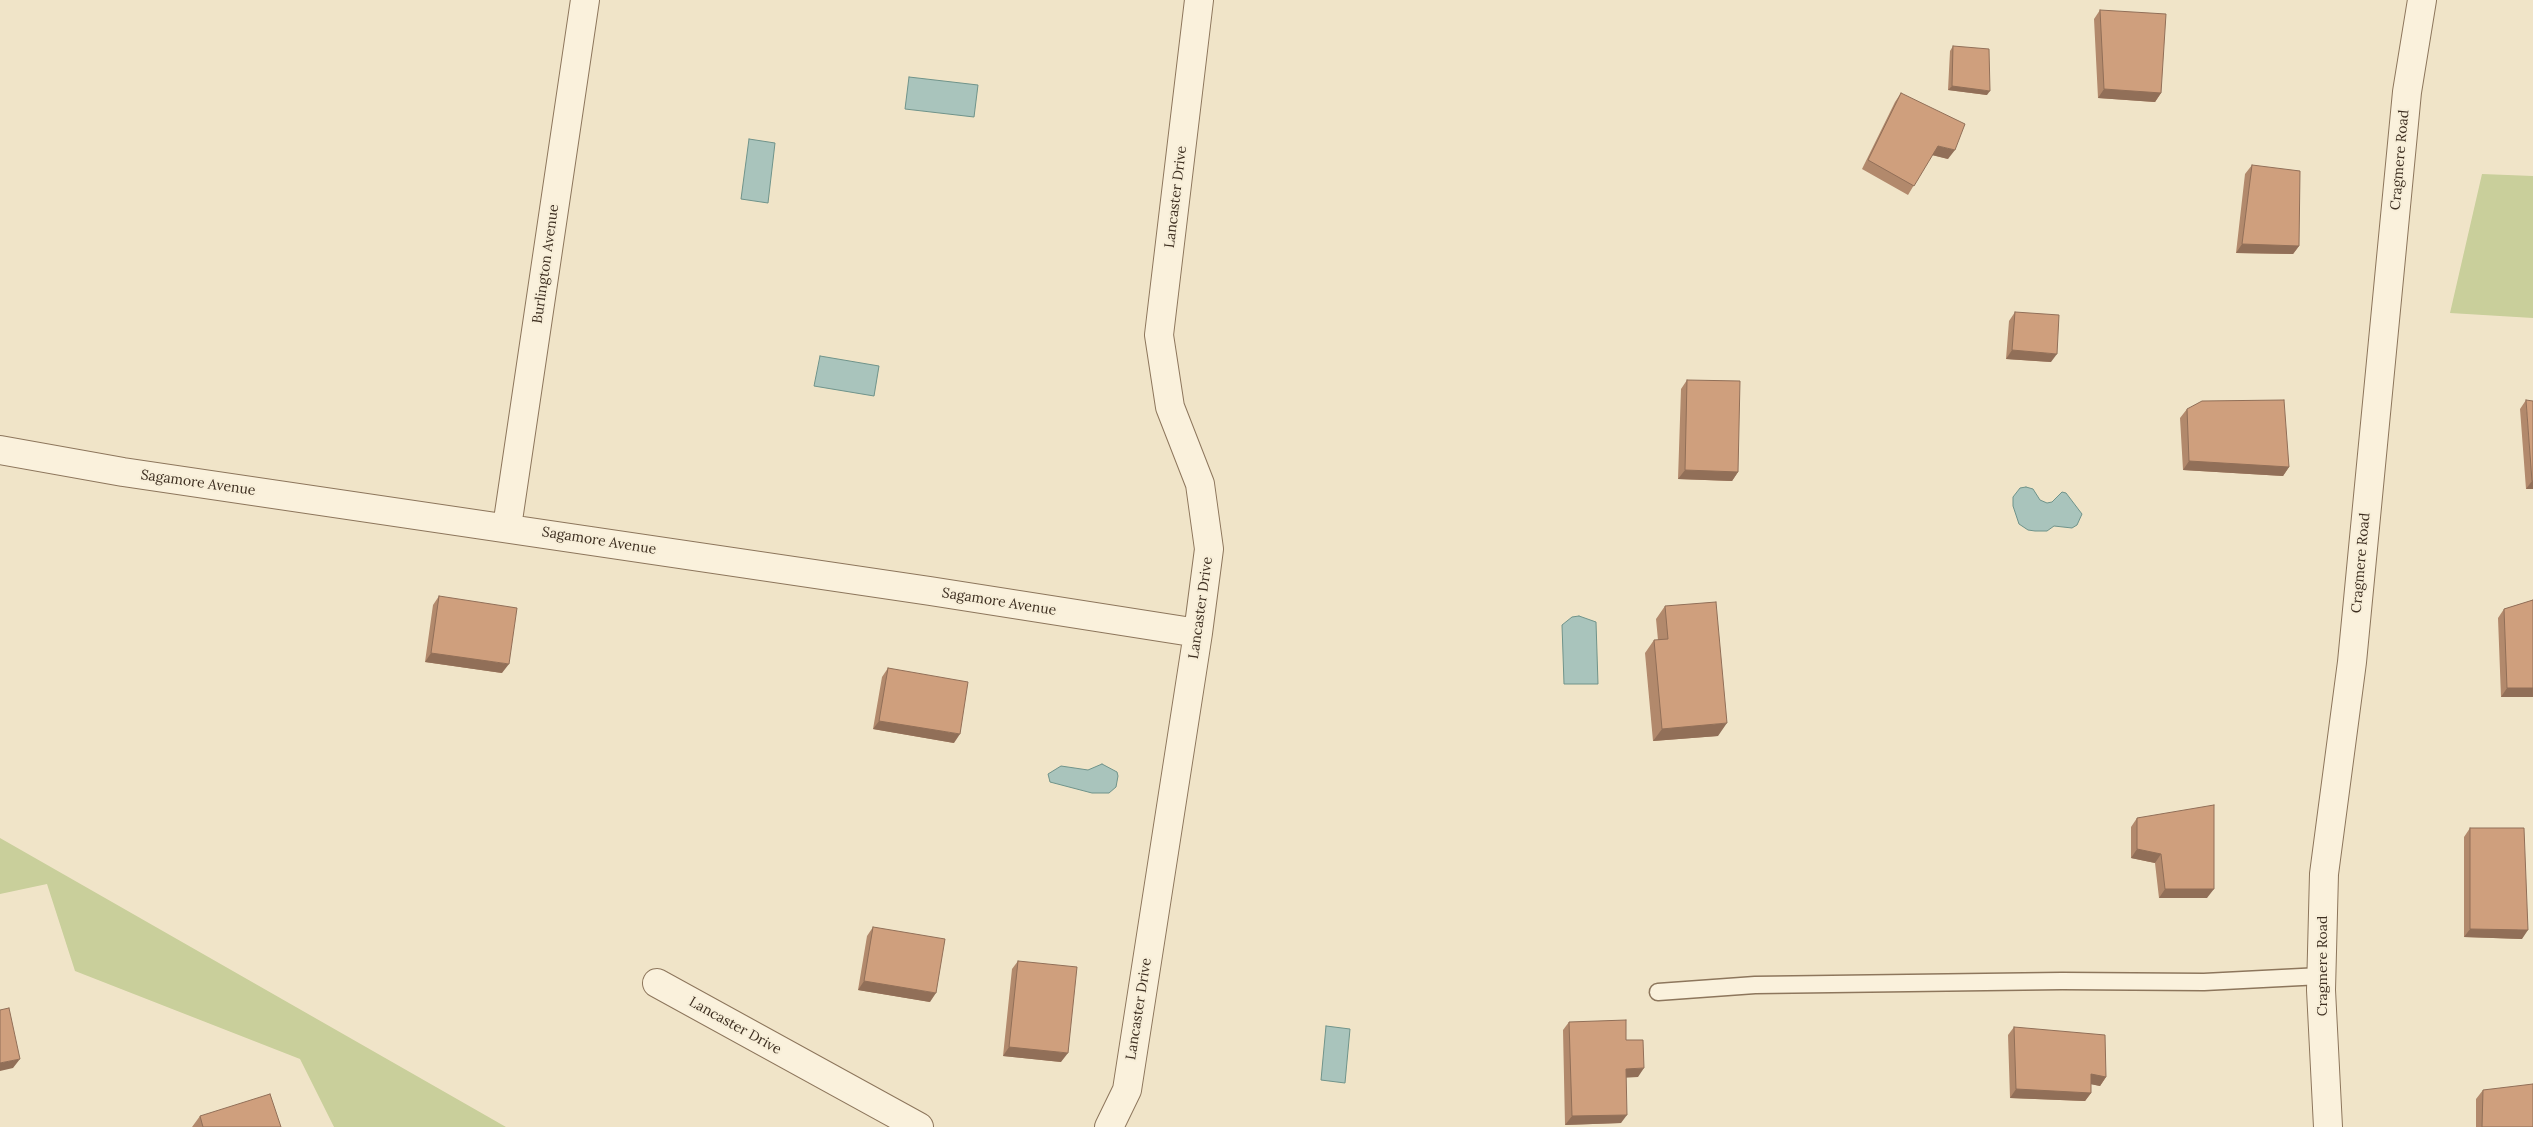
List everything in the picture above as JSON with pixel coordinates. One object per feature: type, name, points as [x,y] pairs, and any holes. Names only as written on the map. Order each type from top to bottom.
[{"type":"street","name":"Burlington Avenue","points":[[507,527],[585,0]]},
{"type":"street","name":"Lancaster Drive","points":[[1109,1127],[1127,1090],[1198,633],[1209,549],[1200,484],[1170,407],[1159,335],[1200,0]]},
{"type":"street","name":"Cragmere Road","points":[[2328,1127],[2321,976],[2324,874],[2352,662],[2407,92],[2422,0]]},
{"type":"street","name":"Sagamore Avenue","points":[[0,450],[123,472],[507,527],[1198,633]]},
{"type":"street","name":"Lancaster Drive","points":[[657,983],[918,1127]]},
{"type":"lane","points":[[1658,992],[1755,985],[2062,981],[2204,982],[2321,976]]},
{"type":"green space","points":[[2482,174],[2533,176],[2533,318],[2450,313]]},
{"type":"green space","points":[[0,838],[506,1127],[334,1127],[300,1059],[75,971],[47,884],[0,894]]},
{"type":"water","points":[[909,77],[978,85],[974,117],[905,109]]},
{"type":"water","points":[[749,139],[775,143],[768,203],[741,199]]},
{"type":"water","points":[[820,356],[879,366],[874,396],[814,386]]},
{"type":"water","points":[[2020,488],[2033,489],[2040,500],[2047,503],[2052,502],[2062,492],[2066,493],[2082,514],[2077,525],[2072,528],[2054,526],[2047,531],[2035,531],[2028,530],[2019,524],[2013,506],[2013,497]]},
{"type":"water","points":[[1579,616],[1596,622],[1598,684],[1564,684],[1562,625],[1572,617]]},
{"type":"water","points":[[1102,764],[1117,772],[1118,776],[1116,787],[1109,793],[1092,793],[1050,782],[1048,774],[1061,766],[1088,770]]},
{"type":"water","points":[[1326,1026],[1350,1029],[1345,1083],[1321,1080]]},
{"type":"building","points":[[2100,10],[2166,14],[2161,93],[2104,89]]},
{"type":"building","points":[[1953,46],[1989,49],[1990,91],[1952,86]]},
{"type":"building","points":[[1901,93],[1965,124],[1955,150],[1938,146],[1914,186],[1868,160]]},
{"type":"building","points":[[2252,165],[2300,171],[2299,246],[2242,244]]},
{"type":"building","points":[[2015,312],[2059,315],[2057,354],[2012,350]]},
{"type":"building","points":[[1687,380],[1740,381],[1738,472],[1685,470]]},
{"type":"building","points":[[2284,400],[2289,467],[2189,461],[2187,409],[2202,401]]},
{"type":"building","points":[[2526,400],[2533,401],[2533,481],[2532,481]]},
{"type":"building","points":[[439,596],[517,608],[509,664],[431,653]]},
{"type":"building","points":[[2533,600],[2533,688],[2507,688],[2504,609]]},
{"type":"building","points":[[1716,602],[1727,723],[1662,729],[1654,640],[1668,639],[1665,606]]},
{"type":"building","points":[[888,668],[968,682],[960,734],[879,721]]},
{"type":"building","points":[[2214,805],[2214,889],[2165,889],[2161,854],[2137,849],[2137,818]]},
{"type":"building","points":[[2470,828],[2524,828],[2528,930],[2470,929]]},
{"type":"building","points":[[873,927],[945,939],[936,993],[864,981]]},
{"type":"building","points":[[1018,961],[1077,967],[1068,1053],[1009,1047]]},
{"type":"building","points":[[9,1008],[20,1059],[0,1063],[0,1010]]},
{"type":"building","points":[[1626,1020],[1626,1040],[1643,1040],[1644,1068],[1626,1069],[1627,1115],[1572,1116],[1569,1022]]},
{"type":"building","points":[[2014,1027],[2105,1035],[2106,1077],[2091,1074],[2091,1093],[2016,1089]]},
{"type":"building","points":[[2533,1084],[2533,1127],[2482,1127],[2483,1090]]},
{"type":"building","points":[[270,1094],[281,1127],[203,1127],[200,1116]]}]
